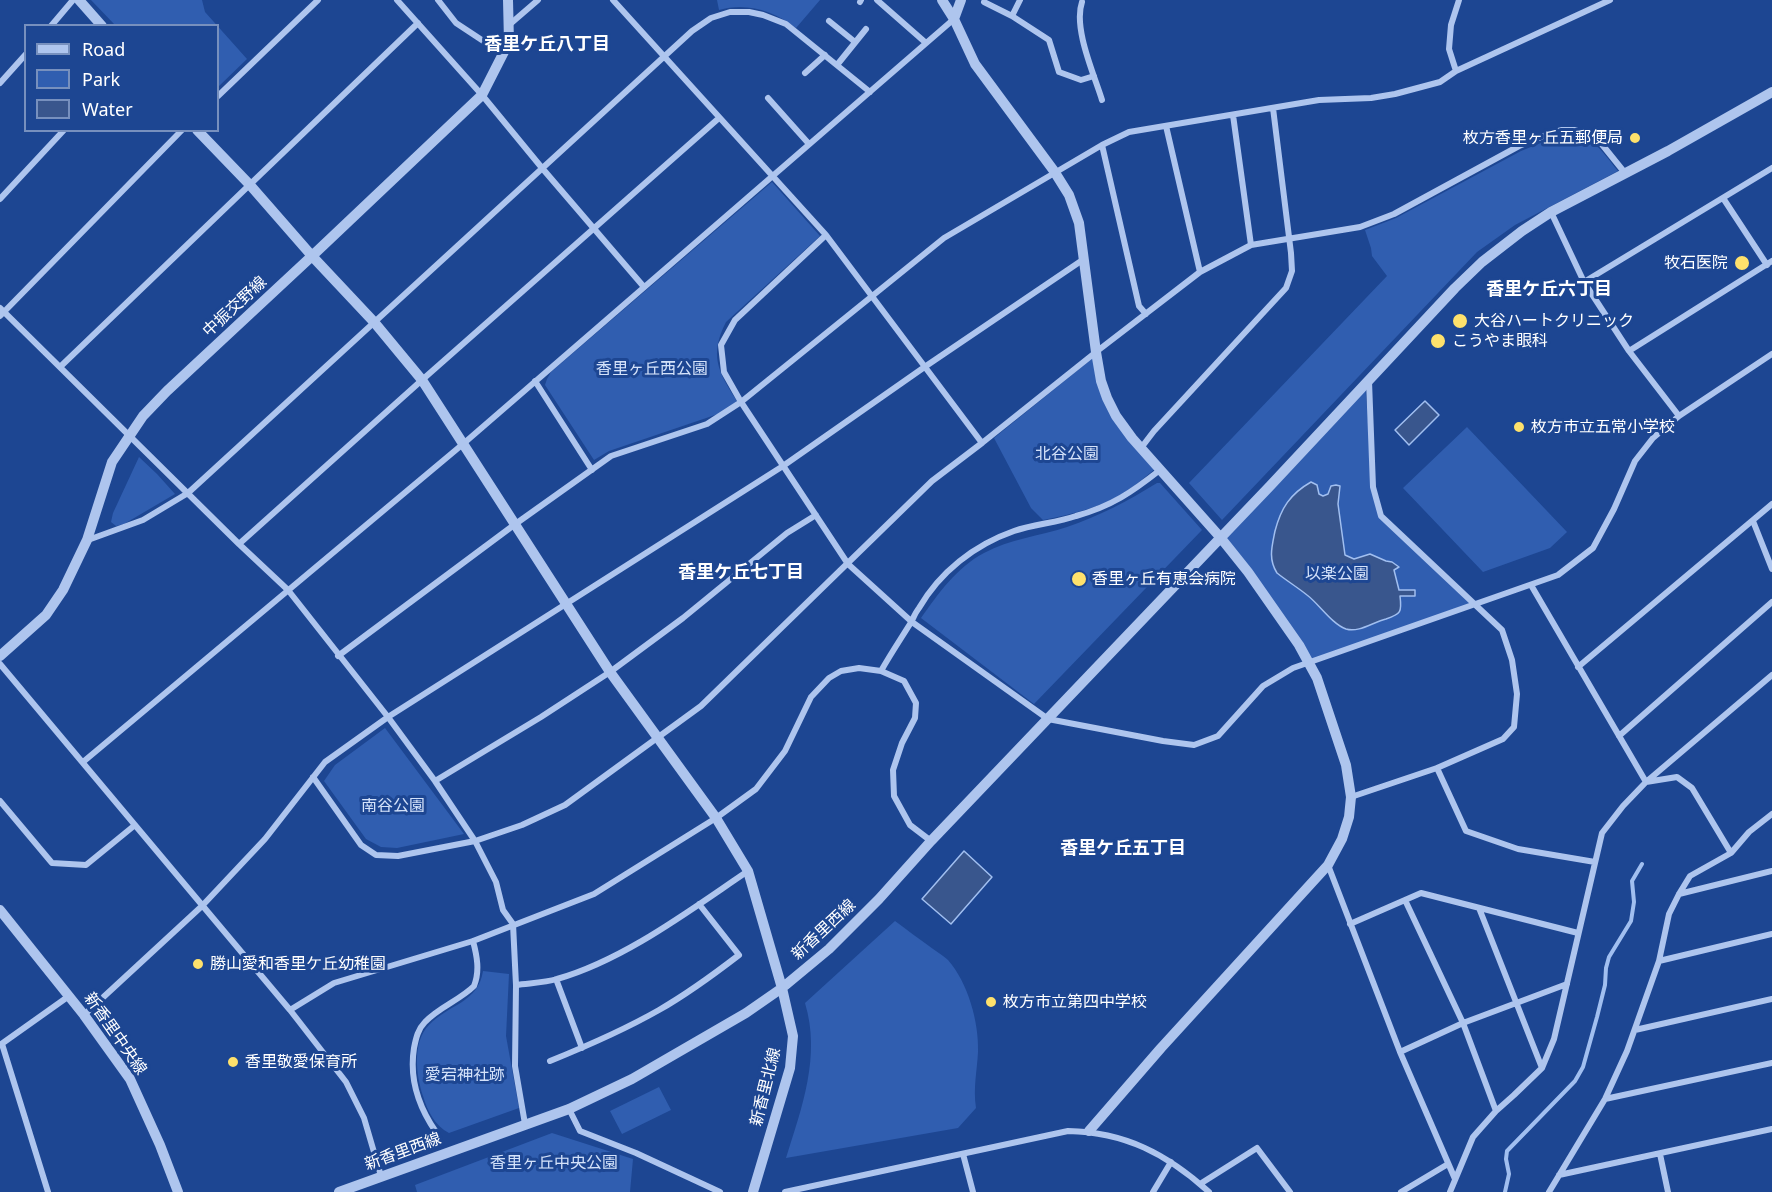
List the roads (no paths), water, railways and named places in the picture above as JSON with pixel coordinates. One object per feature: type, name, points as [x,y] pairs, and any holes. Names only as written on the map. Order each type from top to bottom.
[{"type":"street","points":[[53,24],[73,0]]},
{"type":"street","points":[[79,0],[100,24]]},
{"type":"street","points":[[219,95],[318,0]]},
{"type":"street","points":[[397,0],[482,95],[644,287]]},
{"type":"street","points":[[438,0],[456,22],[503,54]]},
{"type":"street","name":"中振交野線","points":[[0,656],[46,615],[63,590],[87,540],[112,462],[143,416],[482,95],[509,42],[508,0]]},
{"type":"street","points":[[508,25],[538,0]]},
{"type":"street","points":[[614,0],[826,235],[982,444]]},
{"type":"street","points":[[877,0],[926,43]]},
{"type":"street","points":[[82,762],[463,444],[870,92],[926,43],[949,7],[961,0]]},
{"type":"street","points":[[1012,16],[1020,0]]},
{"type":"street","points":[[1456,71],[1449,49],[1451,25],[1459,0]]},
{"type":"street","points":[[338,656],[611,456],[707,424],[741,402],[944,238],[1054,171],[1102,145],[1129,132],[1319,100],[1371,98],[1440,82],[1456,71],[1610,0]]},
{"type":"street","points":[[1081,1],[1079,27],[1102,100]]},
{"type":"street","points":[[984,2],[1012,16],[1049,40],[1059,72],[1081,81],[1094,76]]},
{"type":"street","points":[[949,7],[975,64],[1054,171],[1069,195],[1078,223],[1101,381],[1116,416],[1248,572],[1309,661],[1317,678],[1346,765],[1351,797],[1349,817],[1342,839],[1328,865],[1175,1031],[1089,1131]]},
{"type":"street","points":[[87,540],[143,520],[188,493],[664,56],[692,31],[711,18],[730,12],[749,12],[786,24],[870,92]]},
{"type":"street","points":[[829,21],[855,42]]},
{"type":"street","points":[[60,367],[418,23]]},
{"type":"street","points":[[837,65],[866,28]]},
{"type":"street","points":[[805,73],[825,55]]},
{"type":"street","points":[[0,83],[24,56]]},
{"type":"street","name":"新香里西線","points":[[339,1192],[569,1109],[632,1079],[746,1013],[782,988],[829,949],[879,899],[931,841],[1482,262],[1551,212],[1772,92]]},
{"type":"street","points":[[768,98],[809,144]]},
{"type":"street","points":[[1141,448],[1286,288],[1292,271],[1273,108]]},
{"type":"street","points":[[1233,115],[1251,245]]},
{"type":"street","points":[[239,544],[719,118]]},
{"type":"street","points":[[1166,126],[1200,272]]},
{"type":"street","points":[[313,777],[361,845],[376,855],[398,856],[475,841],[522,825],[565,806],[701,706],[932,481],[1200,272],[1251,245],[1360,227],[1377,221],[1519,146],[1551,132],[1574,130],[1588,134],[1600,142],[1625,173]]},
{"type":"street","points":[[0,199],[62,132]]},
{"type":"street","points":[[180,132],[1,312],[288,590],[388,717],[475,841],[496,882],[503,910],[513,924],[516,986],[515,1066],[525,1124]]},
{"type":"street","name":"新香里北線","points":[[199,132],[374,322],[422,380],[610,672],[716,818],[748,871],[782,988],[793,1036],[790,1068],[753,1192]]},
{"type":"street","points":[[1102,145],[1139,306],[1146,314]]},
{"type":"street","points":[[1584,282],[1772,168]]},
{"type":"street","points":[[1629,351],[1769,263],[1723,198]]},
{"type":"street","points":[[1551,212],[1584,282],[1629,351],[1678,416]]},
{"type":"street","points":[[826,235],[735,320],[721,345],[724,372],[741,402],[848,564],[912,622],[1048,719],[1194,745],[1218,736],[1263,686],[1293,668],[1558,575],[1593,548],[1614,509],[1635,461],[1653,438],[1678,416],[1772,354]]},
{"type":"street","points":[[84,1015],[202,906],[265,839],[325,762],[388,717],[783,466],[1084,259]]},
{"type":"street","points":[[535,381],[592,470]]},
{"type":"street","points":[[1351,797],[1437,768],[1503,740],[1514,727],[1517,694],[1512,660],[1502,630],[1381,516],[1374,487],[1369,381]]},
{"type":"street","points":[[882,672],[892,650],[919,608],[945,574],[983,544],[1015,531],[1105,507],[1132,492],[1160,470]]},
{"type":"street","points":[[1578,667],[1772,504]]},
{"type":"street","points":[[435,781],[610,672],[683,618],[787,533],[816,515]]},
{"type":"street","points":[[1753,521],[1772,569]]},
{"type":"street","points":[[1531,585],[1646,782]]},
{"type":"street","points":[[1619,736],[1772,602]]},
{"type":"street","points":[[0,664],[290,1010],[346,1082],[364,1118],[381,1176]]},
{"type":"street","points":[[290,1010],[334,983],[473,941],[594,894],[716,818],[756,789],[785,751],[811,697],[829,678],[841,671],[859,668],[882,672],[904,681],[916,702],[915,718],[902,743],[893,770],[894,796],[910,825],[931,841]]},
{"type":"street","points":[[1450,1192],[1473,1137],[1496,1111],[1542,1068],[1554,1039],[1602,833],[1646,782],[1772,675]]},
{"type":"street","points":[[1437,768],[1466,831],[1518,849],[1595,862]]},
{"type":"street","points":[[1646,782],[1677,777],[1692,788],[1731,853]]},
{"type":"street","points":[[0,801],[52,863],[86,865],[135,825]]},
{"type":"street","points":[[1549,1192],[1605,1099],[1627,1051],[1659,961],[1669,914],[1679,894],[1690,876],[1731,853],[1749,832],[1772,814]]},
{"type":"street","points":[[1328,865],[1400,1052],[1455,1179]]},
{"type":"street","points":[[516,986],[556,979],[607,960],[632,947],[748,871]]},
{"type":"street","points":[[1679,894],[1772,871]]},
{"type":"street","points":[[1350,924],[1421,893],[1578,933]]},
{"type":"street","points":[[1406,900],[1463,1023],[1496,1111]]},
{"type":"street","points":[[550,1061],[582,1048],[658,1010],[708,979],[739,955],[699,904]]},
{"type":"street","points":[[1479,908],[1542,1068]]},
{"type":"street","name":"新香里中央線","points":[[0,910],[84,1015],[130,1079],[160,1145],[178,1192]]},
{"type":"street","points":[[1659,961],[1772,934]]},
{"type":"street","points":[[436,1132],[420,1106],[414,1087],[411,1066],[415,1045],[419,1030],[425,1021],[474,986],[478,968],[473,941]]},
{"type":"street","points":[[556,979],[582,1048]]},
{"type":"street","points":[[1400,1052],[1463,1023],[1567,984]]},
{"type":"street","points":[[48,1192],[1,1045],[69,996]]},
{"type":"street","points":[[1635,1030],[1772,999]]},
{"type":"street","points":[[1605,1099],[1772,1063]]},
{"type":"street","points":[[569,1109],[580,1131],[720,1192]]},
{"type":"street","points":[[1558,1175],[1772,1129]]},
{"type":"street","points":[[785,1192],[1068,1131],[1089,1131],[1126,1140],[1162,1155],[1209,1192]]},
{"type":"street","points":[[1200,1184],[1257,1148],[1290,1192]]},
{"type":"street","points":[[963,1154],[973,1192]]},
{"type":"street","points":[[1660,1154],[1668,1192]]},
{"type":"street","points":[[1154,1192],[1171,1162]]},
{"type":"street","points":[[1401,1192],[1448,1164]]},
{"type":"water","points":[[1425,401],[1439,415],[1409,445],[1395,430]]},
{"type":"water","points":[[1311,482],[1317,485],[1319,494],[1323,496],[1328,494],[1331,486],[1340,486],[1338,504],[1345,555],[1354,559],[1370,554],[1392,562],[1399,567],[1394,570],[1399,590],[1415,590],[1415,596],[1400,596],[1401,606],[1395,616],[1361,628],[1346,629],[1336,623],[1307,595],[1277,573],[1272,563],[1272,552],[1277,523],[1292,497]]},
{"type":"water","points":[[964,851],[992,877],[951,924],[922,899]]},
{"type":"waterway","points":[[1505,1192],[1509,1174],[1507,1151],[1575,1081],[1583,1067],[1605,985],[1609,957],[1631,921],[1634,902],[1632,881],[1642,864]]},
{"type":"place","name":"枚方香里ヶ丘五郵便局","points":[[1635,138]]},
{"type":"place","name":"牧石医院","points":[[1742,263]]},
{"type":"place","name":"大谷ハートクリニック","points":[[1460,321]]},
{"type":"place","name":"こうやま眼科","points":[[1438,341]]},
{"type":"place","name":"枚方市立五常小学校","points":[[1519,427]]},
{"type":"place","name":"香里ヶ丘有恵会病院","points":[[1079,579]]},
{"type":"place","name":"勝山愛和香里ケ丘幼稚園","points":[[198,964]]},
{"type":"place","name":"枚方市立第四中学校","points":[[991,1002]]},
{"type":"place","name":"香里敬愛保育所","points":[[233,1062]]},
{"type":"district","name":"香里ケ丘八丁目","points":[[547,45]]},
{"type":"district","name":"香里ケ丘六丁目","points":[[1549,290]]},
{"type":"district","name":"香里ケ丘七丁目","points":[[741,573]]},
{"type":"district","name":"香里ケ丘五丁目","points":[[1123,849]]},
{"type":"park label","name":"香里ヶ丘西公園","points":[[652,369]]},
{"type":"park label","name":"北谷公園","points":[[1067,454]]},
{"type":"park label","name":"以楽公園","points":[[1337,574]]},
{"type":"park label","name":"南谷公園","points":[[393,806]]},
{"type":"park label","name":"愛宕神社跡","points":[[465,1075]]},
{"type":"park label","name":"香里ヶ丘中央公園","points":[[554,1163]]}]
